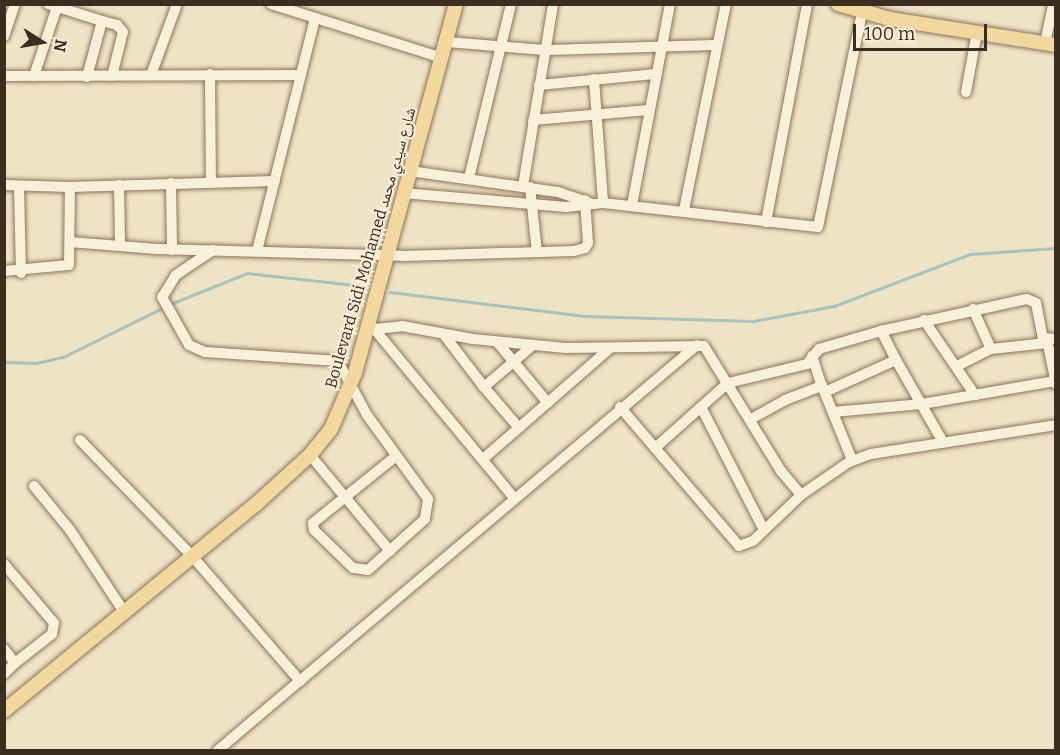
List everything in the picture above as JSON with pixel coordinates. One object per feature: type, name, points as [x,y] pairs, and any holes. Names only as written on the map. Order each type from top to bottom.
[{"type":"main road","name":"Boulevard Sidi Mohamed شارع سيدي محمد","points":[[4,711],[192,557],[310,455],[331,429],[351,385],[371,325],[387,253],[456,4]]},
{"type":"main road","points":[[838,4],[862,12],[1050,44]]},
{"type":"street","points":[[5,31],[15,4]]},
{"type":"street","points":[[151,75],[177,4]]},
{"type":"street","points":[[271,4],[442,58]]},
{"type":"street","points":[[469,178],[511,4]]},
{"type":"street","points":[[537,252],[532,204],[526,186],[532,120],[554,4]]},
{"type":"street","points":[[632,206],[670,4]]},
{"type":"street","points":[[684,210],[726,4]]},
{"type":"street","points":[[766,222],[807,4]]},
{"type":"street","points":[[1050,44],[1053,4]]},
{"type":"street","points":[[34,76],[53,6],[117,25],[123,32],[112,76]]},
{"type":"street","points":[[403,193],[532,204],[603,203],[820,226],[862,12]]},
{"type":"street","points":[[257,251],[315,18]]},
{"type":"street","points":[[87,77],[102,21]]},
{"type":"street","points":[[966,92],[977,32]]},
{"type":"street","points":[[447,42],[545,50],[662,44],[717,45]]},
{"type":"street","points":[[210,74],[211,182]]},
{"type":"street","points":[[4,75],[87,77],[210,74],[301,75]]},
{"type":"street","points":[[539,85],[656,74]]},
{"type":"street","points":[[594,79],[603,203]]},
{"type":"street","points":[[532,120],[649,110]]},
{"type":"street","points":[[410,171],[526,186],[587,203]]},
{"type":"street","points":[[4,184],[70,187],[275,181]]},
{"type":"street","points":[[171,183],[172,250]]},
{"type":"street","points":[[119,185],[120,244]]},
{"type":"street","points":[[19,186],[21,273]]},
{"type":"street","points":[[4,272],[21,273],[66,266],[71,260],[70,187]]},
{"type":"street","points":[[70,242],[120,244],[172,250],[387,253],[403,256],[537,252],[585,248],[587,203]]},
{"type":"street","points":[[213,250],[176,275],[162,297],[189,345],[205,352],[339,361],[351,385],[396,456],[428,499],[429,511],[390,551],[368,570],[353,568],[314,530],[314,520],[396,456]]},
{"type":"street","points":[[655,448],[702,409],[728,383],[807,364],[819,349],[881,331],[973,309],[1032,299],[1036,303],[1041,335],[1050,341],[1055,383],[922,404],[833,412]]},
{"type":"street","points":[[973,309],[991,349]]},
{"type":"street","points":[[924,320],[975,395]]},
{"type":"street","points":[[371,325],[402,326],[445,336],[498,343],[609,350],[697,345],[708,349],[801,495]]},
{"type":"street","points":[[371,325],[514,498]]},
{"type":"street","points":[[881,331],[943,442]]},
{"type":"street","points":[[445,336],[519,428]]},
{"type":"street","points":[[957,366],[991,349],[1050,341]]},
{"type":"street","points":[[498,343],[548,403]]},
{"type":"street","points":[[484,387],[533,345]]},
{"type":"street","points":[[218,750],[620,407],[697,345]]},
{"type":"street","points":[[483,459],[609,350]]},
{"type":"street","points":[[812,356],[852,460]]},
{"type":"street","points":[[751,419],[785,400],[824,389],[896,360]]},
{"type":"street","points":[[620,407],[735,544],[747,545],[801,495],[852,460],[943,442],[1056,425]]},
{"type":"street","points":[[702,409],[764,530]]},
{"type":"street","points":[[80,440],[192,557],[300,681]]},
{"type":"street","points":[[310,455],[390,551]]},
{"type":"street","points":[[34,486],[70,530],[124,613]]},
{"type":"street","points":[[4,564],[54,623],[52,634],[4,674]]},
{"type":"street","points":[[4,649],[15,663]]},
{"type":"waterway","points":[[390,292],[585,316],[753,321],[834,306],[970,254],[1056,248]]},
{"type":"waterway","points":[[170,304],[247,273],[363,286]]},
{"type":"waterway","points":[[4,362],[36,363],[63,357],[164,307]]}]
